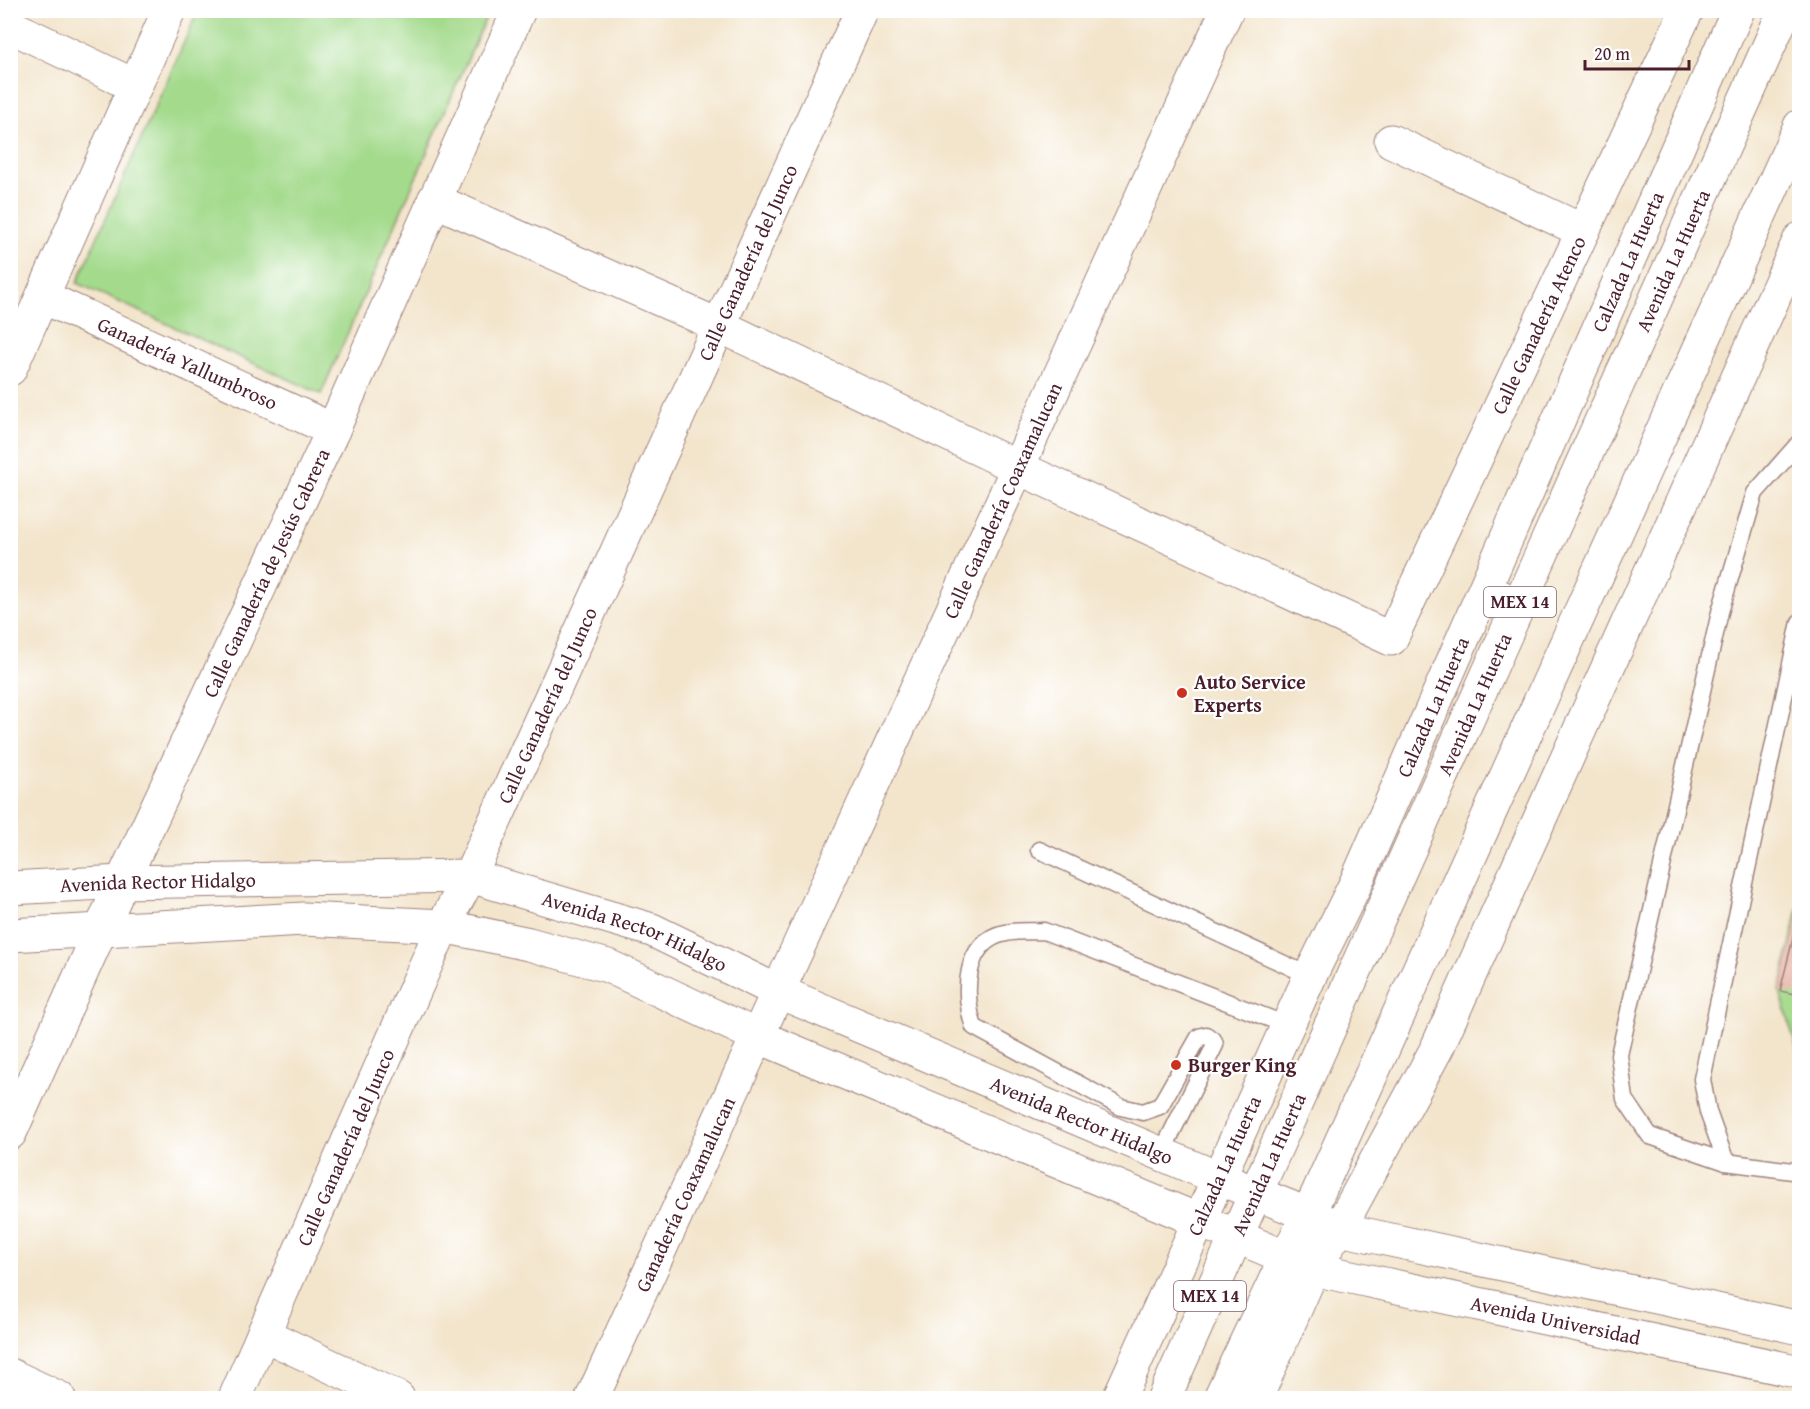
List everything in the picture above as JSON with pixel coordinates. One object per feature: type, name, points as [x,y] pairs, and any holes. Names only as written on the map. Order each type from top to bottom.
[{"type":"street","points":[[10,369],[169,10]]},
{"type":"street","name":"Calle Ganadería de Jesús Cabrera","points":[[10,1132],[103,930],[122,882],[333,430],[519,10]]},
{"type":"street","name":"Calle Ganadería del Junco","points":[[235,1398],[443,926],[470,876],[862,10]]},
{"type":"street","name":"Calle Ganadería Coaxamalucan","points":[[777,991],[1019,468],[1227,10]]},
{"type":"street","name":"Calzada La Huerta","points":[[1119,1398],[1310,976],[1355,885],[1738,10]]},
{"type":"street","name":"Avenida La Huerta","points":[[1164,1398],[1785,10]]},
{"type":"street","name":"Calle Ganadería Atenco","points":[[1019,468],[1391,639],[1583,231],[1674,15]]},
{"type":"street","points":[[10,26],[135,86]]},
{"type":"street","name":"MEX 14","points":[[1220,1398],[1299,1263],[1308,1215],[1800,126]]},
{"type":"street","points":[[1391,141],[1583,231]]},
{"type":"street","points":[[434,200],[718,325],[1019,468]]},
{"type":"street","points":[[1256,1398],[1299,1263],[1339,1229],[1437,1048],[1800,239]]},
{"type":"street","name":"Ganadería Yallumbroso","points":[[43,297],[333,430]]},
{"type":"street","points":[[1485,589],[1519,606]]},
{"type":"street","name":"Avenida Rector Hidalgo","points":[[10,888],[122,882],[470,876],[652,930],[777,991],[1339,1229]]},
{"type":"street","name":"Avenida Rector Hidalgo","points":[[10,935],[304,919],[443,926],[529,944],[608,966],[757,1036],[1236,1237]]},
{"type":"street","name":"Ganadería Coaxamalucan","points":[[592,1398],[777,991]]},
{"type":"street","points":[[989,1132],[1010,1091]]},
{"type":"street","points":[[1339,1229],[1800,1328]]},
{"type":"street","name":"Avenida Universidad","points":[[1236,1237],[1299,1263],[1800,1371]]},
{"type":"street","points":[[263,1334],[398,1398]]},
{"type":"street","points":[[10,1375],[59,1398]]},
{"type":"lane","points":[[1800,442],[1755,493],[1720,612],[1619,1055],[1624,1099],[1650,1136],[1726,1162],[1800,1172]]},
{"type":"lane","points":[[1726,1162],[1708,1112],[1702,1079],[1800,622]]},
{"type":"lane","points":[[1039,850],[1310,976]]},
{"type":"lane","points":[[1161,1154],[1215,1045],[1210,1036],[1199,1037],[1192,1045],[1160,1106],[1143,1112],[1121,1107],[974,1027],[967,1007],[967,975],[976,954],[988,942],[1004,933],[1044,932],[1289,1026]]},
{"type":"green space","points":[[198,11],[489,11],[321,394],[77,283]]},
{"type":"green space","points":[[1799,905],[1799,1056],[1780,991]]},
{"type":"building","points":[[1800,910],[1800,995],[1780,991]]},
{"type":"place","name":"Auto Service Experts","points":[[1182,693]]},
{"type":"place","name":"Burger King","points":[[1176,1065]]}]
